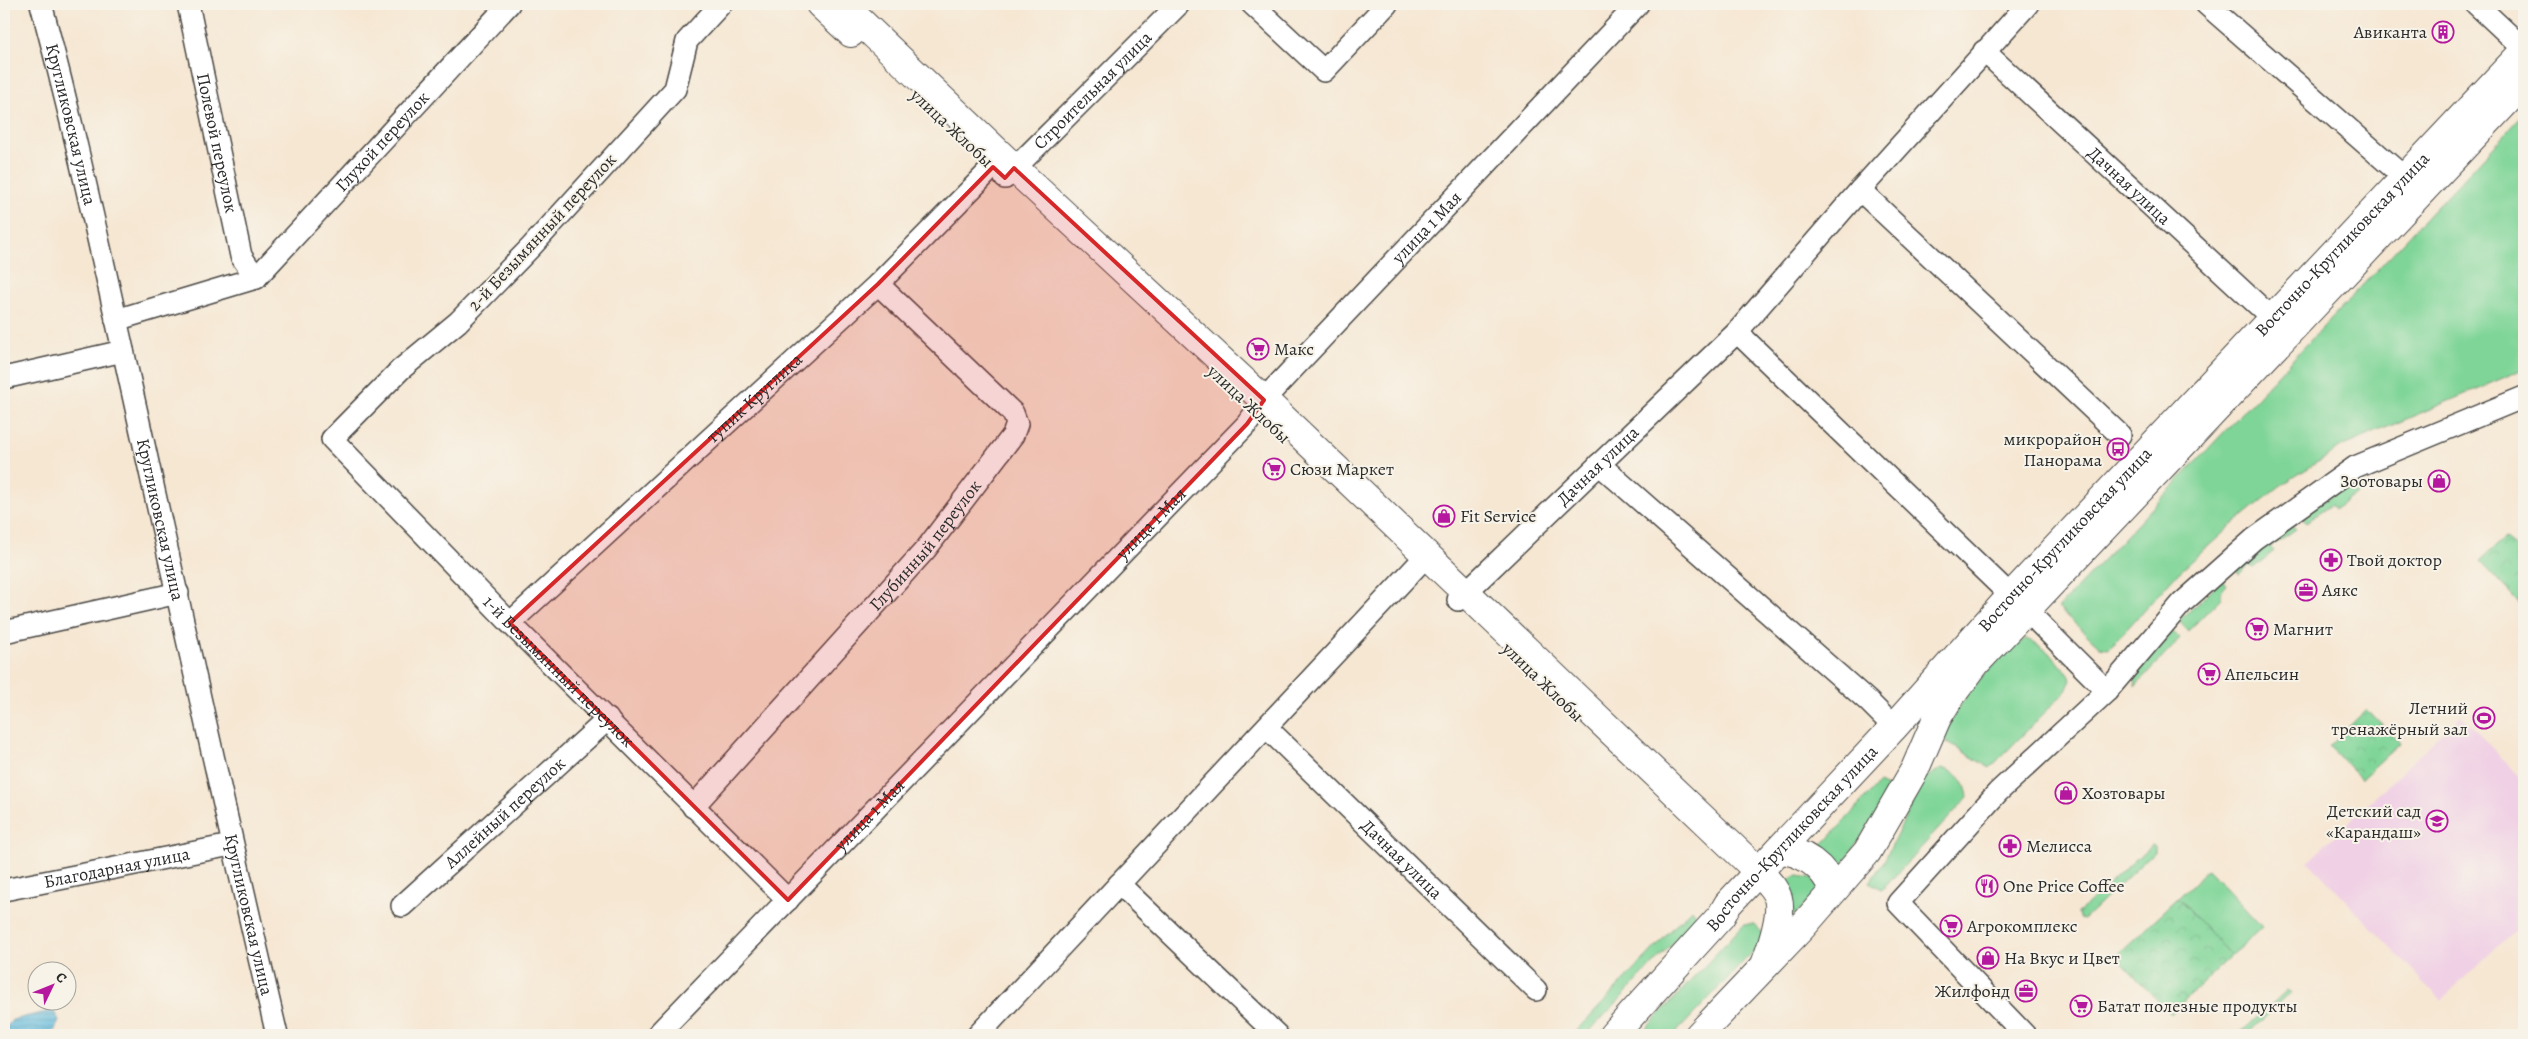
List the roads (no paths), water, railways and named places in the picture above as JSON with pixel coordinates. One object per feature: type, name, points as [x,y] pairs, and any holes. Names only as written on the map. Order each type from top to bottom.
[{"type":"main road","name":"улица Жлобы","points":[[820,4],[1260,405],[1422,560],[1759,872],[1778,897],[1779,908],[1765,965]]},
{"type":"main road","name":"улица Жлобы","points":[[842,4],[1004,171]]},
{"type":"main road","name":"Восточно-Кругликовская улица","points":[[1613,1035],[1721,916],[1728,904],[1894,727],[2018,603],[2273,319],[2406,179],[2524,50]]},
{"type":"main road","name":"Восточно-Кругликовская улица","points":[[1699,1035],[1867,852],[1915,768],[1950,697],[2005,633],[2018,603],[2045,590],[2524,83]]},
{"type":"main road","name":"улица Жлобы","points":[[1462,596],[1725,857],[1734,881],[1728,904]]},
{"type":"main road","points":[[1779,850],[1800,852],[1829,880],[1832,890]]},
{"type":"street","name":"Кругликовская улица","points":[[41,4],[60,74],[178,593],[231,845],[277,1035]]},
{"type":"street","name":"Полевой переулок","points":[[188,4],[241,256],[256,278]]},
{"type":"street","name":"Глухой переулок","points":[[256,278],[509,4]]},
{"type":"street","name":"2-й Безымянный переулок","points":[[332,439],[400,370],[458,322],[524,254],[675,88],[687,41],[721,4]]},
{"type":"street","name":"Строительная улица","points":[[1004,171],[1179,4]]},
{"type":"street","points":[[1252,4],[1324,71],[1387,4]]},
{"type":"street","name":"улица 1 Мая","points":[[657,1035],[1247,424],[1260,405],[1638,4]]},
{"type":"street","name":"Дачная улица","points":[[1462,596],[1737,332],[1860,190],[2028,4]]},
{"type":"street","points":[[2206,4],[2406,179]]},
{"type":"street","points":[[2476,4],[2524,50]]},
{"type":"street","name":"Дачная улица","points":[[1984,51],[2273,319]]},
{"type":"street","name":"тупик Круглика","points":[[510,623],[878,284],[1004,171]]},
{"type":"street","points":[[1860,190],[2120,435]]},
{"type":"street","points":[[116,320],[256,278]]},
{"type":"street","name":"Глубинный переулок","points":[[693,807],[926,549],[1013,435],[1017,424],[1013,413],[878,284]]},
{"type":"street","points":[[1737,332],[2107,691]]},
{"type":"street","points":[[4,378],[123,352]]},
{"type":"street","points":[[2025,1035],[1898,903],[1998,792],[2107,691],[2182,603],[2254,539],[2356,466],[2524,397]]},
{"type":"street","name":"1-й Безымянный переулок","points":[[332,439],[510,623],[788,900]]},
{"type":"street","points":[[1599,464],[1860,694],[1894,727]]},
{"type":"street","points":[[978,1035],[1422,560]]},
{"type":"street","points":[[4,632],[178,593]]},
{"type":"street","name":"Аллейный переулок","points":[[402,906],[608,719]]},
{"type":"street","name":"Дачная улица","points":[[1267,728],[1536,990]]},
{"type":"street","name":"Благодарная улица","points":[[4,890],[231,845]]},
{"type":"street","points":[[1119,884],[1277,1035]]},
{"type":"water","points":[[46,1012],[54,1012],[59,1020],[53,1035],[6,1035],[4,1031],[12,1020]]},
{"type":"place","name":"Авиканта","points":[[2443,32]]},
{"type":"place","name":"Макс","points":[[1258,349]]},
{"type":"place","name":"микрорайон Панорама","points":[[2118,449]]},
{"type":"place","name":"Сюзи Маркет","points":[[1274,469]]},
{"type":"place","name":"Зоотовары","points":[[2439,481]]},
{"type":"place","name":"Fit Service","points":[[1444,516]]},
{"type":"place","name":"Твой доктор","points":[[2331,560]]},
{"type":"place","name":"Аякс","points":[[2306,590]]},
{"type":"place","name":"Магнит","points":[[2257,629]]},
{"type":"place","name":"Апельсин","points":[[2209,674]]},
{"type":"place","name":"Летний тренажёрный зал","points":[[2484,718]]},
{"type":"place","name":"Хозтовары","points":[[2066,793]]},
{"type":"place","name":"Детский сад «Карандаш»","points":[[2437,821]]},
{"type":"place","name":"Мелисса","points":[[2010,846]]},
{"type":"place","name":"One Price Coffee","points":[[1987,886]]},
{"type":"place","name":"Агрокомплекс","points":[[1951,926]]},
{"type":"place","name":"На Вкус и Цвет","points":[[1988,958]]},
{"type":"place","name":"Жилфонд","points":[[2026,991]]},
{"type":"place","name":"Батат полезные продукты","points":[[2081,1006]]}]
